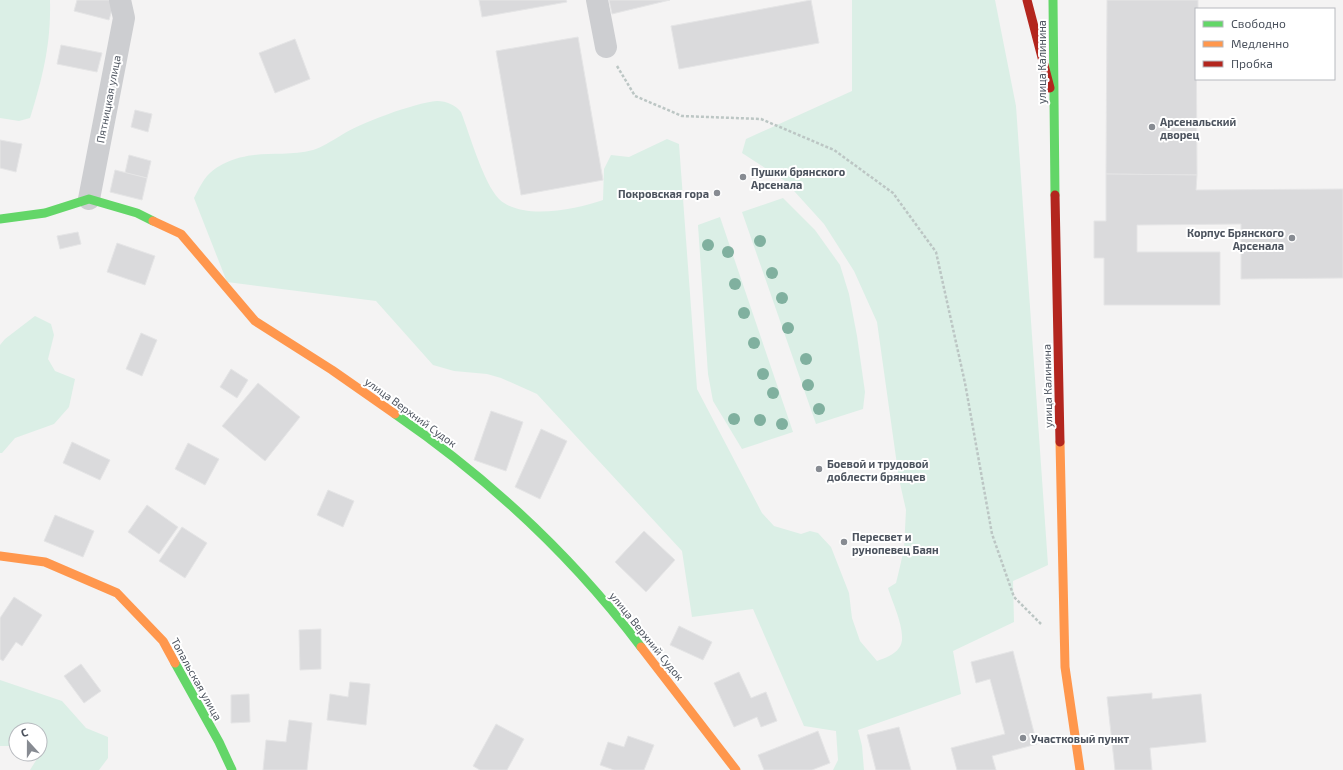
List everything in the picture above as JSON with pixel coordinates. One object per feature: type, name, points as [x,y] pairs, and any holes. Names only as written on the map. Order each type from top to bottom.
[{"type":"street","name":"Пятницкая улица","points":[[89,198],[124,18],[120,0]]},
{"type":"street","points":[[597,0],[606,47]]},
{"type":"street","points":[[1027,0],[1053,101]]},
{"type":"street","name":"улица Калинина","points":[[1053,0],[1053,101],[1064,648],[1065,667],[1080,770]]},
{"type":"street","points":[[0,219],[45,213],[89,198]]},
{"type":"street","name":"улица Верхний Судок","points":[[89,198],[137,213],[182,234],[255,321],[332,370],[414,427],[522,514],[615,612],[736,770]]},
{"type":"street","name":"Топальская улица","points":[[0,556],[45,562],[117,593],[163,641],[219,742],[232,770]]},
{"type":"path","points":[[606,47],[635,96],[682,116],[761,119],[834,150],[893,193],[936,252],[965,383],[992,534],[1014,597],[1064,648]]},
{"type":"green space","points":[[0,0],[50,0],[48,46],[39,88],[30,118],[19,121],[0,118]]},
{"type":"green space","points":[[852,0],[995,0],[1016,106],[1048,565],[1013,581],[1014,622],[953,651],[961,694],[858,730],[862,746],[864,770],[833,770],[838,760],[836,731],[804,726],[753,609],[692,617],[682,551],[537,394],[501,378],[487,374],[454,371],[433,365],[376,301],[227,282],[194,198],[209,174],[217,167],[235,159],[246,156],[313,150],[324,146],[360,125],[415,105],[437,101],[450,104],[461,112],[477,158],[493,191],[499,199],[509,206],[521,210],[550,211],[579,207],[603,200],[604,169],[611,155],[629,157],[667,139],[679,144],[697,389],[762,513],[774,526],[801,534],[810,531],[818,533],[831,547],[849,593],[852,618],[860,641],[877,661],[895,653],[902,643],[899,619],[888,588],[896,583],[904,549],[906,510],[899,479],[877,322],[854,271],[824,224],[785,181],[742,153],[746,139],[852,91]]},
{"type":"green space","points":[[783,198],[815,230],[840,265],[849,294],[857,336],[865,392],[863,409],[816,424],[742,212]]},
{"type":"green space","points":[[720,217],[793,432],[742,449],[713,401],[708,374],[698,225]]},
{"type":"green space","points":[[35,316],[51,324],[54,335],[48,359],[55,371],[75,379],[69,407],[54,424],[15,438],[2,453],[0,453],[0,345],[5,339]]},
{"type":"green space","points":[[0,680],[62,701],[86,728],[108,737],[108,758],[99,770],[30,770],[35,762],[48,762],[48,722],[8,722],[8,746],[0,746]]},
{"type":"building","points":[[77,0],[115,0],[109,20],[74,11]]},
{"type":"building","points":[[479,0],[566,0],[567,2],[482,17]]},
{"type":"building","points":[[609,0],[670,0],[612,14]]},
{"type":"building","points":[[811,0],[819,43],[679,69],[671,26]]},
{"type":"building","name":"Арсенальский дворец","points":[[1107,0],[1198,0],[1198,8],[1195,8],[1197,175],[1106,174]]},
{"type":"building","points":[[578,37],[603,180],[521,195],[496,51]]},
{"type":"building","points":[[295,39],[310,79],[275,93],[259,53]]},
{"type":"building","points":[[61,45],[102,53],[97,72],[57,64]]},
{"type":"building","points":[[135,110],[152,114],[148,132],[131,127]]},
{"type":"building","points":[[0,140],[22,144],[16,172],[0,168]]},
{"type":"building","points":[[129,155],[151,161],[147,178],[125,173]]},
{"type":"building","points":[[115,170],[147,178],[142,200],[110,192]]},
{"type":"building","name":"Корпус Брянского Арсенала","points":[[1106,174],[1197,175],[1196,190],[1343,189],[1343,278],[1241,279],[1241,224],[1137,225],[1137,252],[1220,252],[1220,305],[1104,305],[1104,258],[1094,258],[1094,221],[1106,221]]},
{"type":"building","points":[[78,232],[81,244],[60,249],[57,236]]},
{"type":"building","points":[[117,243],[155,256],[145,285],[107,272]]},
{"type":"building","points":[[141,333],[157,340],[142,376],[126,369]]},
{"type":"building","points":[[231,369],[248,380],[237,398],[220,387]]},
{"type":"building","points":[[258,383],[300,417],[265,461],[222,426]]},
{"type":"building","points":[[491,411],[523,422],[506,471],[474,460]]},
{"type":"building","points":[[541,429],[567,441],[540,499],[515,487]]},
{"type":"building","points":[[72,442],[110,460],[100,480],[63,463]]},
{"type":"building","points":[[188,443],[219,459],[205,485],[175,469]]},
{"type":"building","points":[[328,490],[354,501],[343,527],[317,515]]},
{"type":"building","points":[[147,505],[178,527],[159,554],[128,532]]},
{"type":"building","points":[[55,515],[94,531],[83,557],[44,541]]},
{"type":"building","points":[[182,527],[207,543],[185,578],[159,561]]},
{"type":"building","points":[[644,531],[675,560],[646,592],[615,562]]},
{"type":"building","points":[[14,597],[42,615],[22,646],[16,642],[3,661],[0,659],[0,618]]},
{"type":"building","points":[[679,626],[712,642],[703,660],[670,645]]},
{"type":"building","points":[[321,629],[321,669],[300,670],[299,630]]},
{"type":"building","points":[[1013,651],[1037,744],[992,756],[996,770],[957,770],[951,748],[1005,734],[990,679],[976,683],[971,662]]},
{"type":"building","points":[[81,664],[101,691],[84,703],[64,676]]},
{"type":"building","points":[[739,672],[751,698],[766,692],[777,721],[761,727],[757,717],[734,727],[714,683]]},
{"type":"building","points":[[350,682],[370,684],[366,725],[327,720],[330,694],[348,697]]},
{"type":"building","points":[[1152,693],[1152,699],[1201,694],[1206,742],[1150,748],[1152,770],[1115,770],[1107,697]]},
{"type":"building","points":[[249,694],[250,722],[231,723],[231,695]]},
{"type":"building","points":[[289,720],[312,723],[307,770],[263,770],[266,740],[286,742]]},
{"type":"building","points":[[496,724],[524,739],[507,770],[480,770],[473,766]]},
{"type":"building","points":[[899,727],[911,770],[876,770],[867,735]]},
{"type":"building","points":[[818,731],[830,763],[812,770],[764,770],[758,755]]},
{"type":"building","points":[[628,736],[654,745],[644,770],[614,770],[600,765],[608,742],[624,747]]},
{"type":"traffic: fast","points":[[1053,0],[1055,195]]},
{"type":"traffic: fast","points":[[0,219],[45,213],[89,199],[137,213],[153,221]]},
{"type":"traffic: fast","points":[[395,414],[463,465],[496,492],[527,521],[587,582],[641,647]]},
{"type":"traffic: fast","points":[[175,663],[219,742],[232,770]]},
{"type":"traffic: slow","points":[[153,221],[181,234],[255,321],[332,370],[395,414]]},
{"type":"traffic: slow","points":[[1060,442],[1065,667],[1080,770]]},
{"type":"traffic: slow","points":[[0,556],[45,562],[117,593],[163,641],[175,663]]},
{"type":"traffic: slow","points":[[641,647],[736,770]]},
{"type":"traffic: jam","points":[[1027,0],[1050,88]]},
{"type":"traffic: jam","points":[[1055,195],[1060,442]]},
{"type":"place","name":"Арсенальский дворец","points":[[1152,127]]},
{"type":"place","name":"Пушки брянского Арсенала","points":[[743,177]]},
{"type":"place","name":"Покровская гора","points":[[717,193]]},
{"type":"place","name":"Корпус Брянского Арсенала","points":[[1292,238]]},
{"type":"place","name":"Боевой и трудовой доблести брянцев","points":[[819,469]]},
{"type":"place","name":"Пересвет и рунопевец Баян","points":[[844,542]]},
{"type":"place","name":"Участковый пункт","points":[[1023,738]]}]
